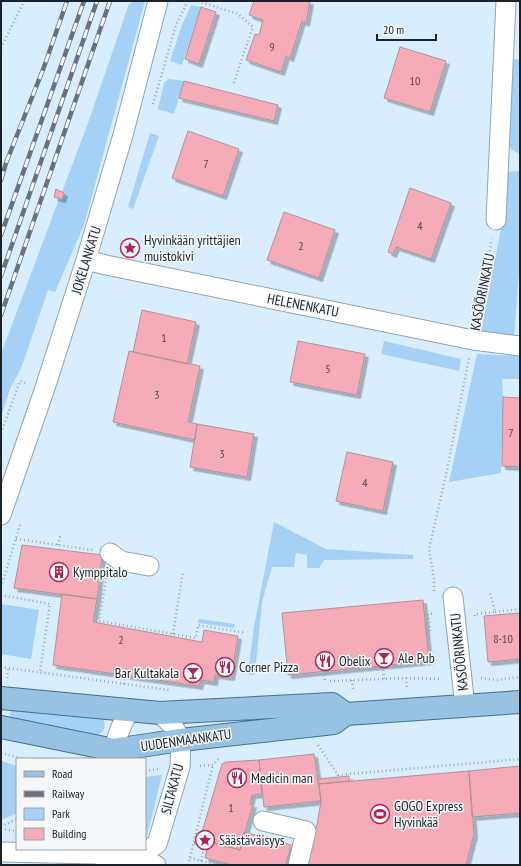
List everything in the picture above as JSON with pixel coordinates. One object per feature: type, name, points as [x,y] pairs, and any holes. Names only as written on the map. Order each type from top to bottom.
[{"type":"main road","name":"UUDENMAANKATU","points":[[1,698],[160,713],[332,704],[346,714]]},
{"type":"main road","name":"UUDENMAANKATU","points":[[1,727],[114,754],[181,740],[334,723],[346,714],[465,707],[520,702]]},
{"type":"street","name":"JOKELANKATU","points":[[1,515],[44,391],[86,260],[123,135],[158,1]]},
{"type":"street","points":[[496,220],[506,1]]},
{"type":"street","name":"HELENENKATU","points":[[86,260],[473,340],[520,346]]},
{"type":"street","points":[[110,553],[121,561],[149,566]]},
{"type":"street","name":"KASÖÖRINKATU","points":[[453,597],[465,707]]},
{"type":"street","points":[[114,754],[118,731],[129,711]]},
{"type":"street","points":[[160,713],[173,726],[181,740]]},
{"type":"street","name":"SILTAKATU","points":[[146,850],[156,844],[180,767],[181,740]]},
{"type":"street","points":[[263,821],[306,831],[298,865]]},
{"type":"street","name":"SILTAKATU","points":[[132,858],[146,850]]},
{"type":"street","points":[[1,852],[96,854],[132,858],[156,865]]},
{"type":"path","points":[[1,48],[24,1]]},
{"type":"path","points":[[198,1],[238,14],[253,27],[233,85]]},
{"type":"path","name":"KASÖÖRINKATU","points":[[434,579],[429,548],[447,470],[496,220]]},
{"type":"path","points":[[1,434],[20,381],[31,386]]},
{"type":"path","points":[[58,545],[60,537],[63,536]]},
{"type":"path","points":[[16,539],[110,553],[99,621],[131,628],[196,638],[198,625],[246,633]]},
{"type":"path","points":[[173,634],[183,571]]},
{"type":"path","points":[[490,592],[495,612]]},
{"type":"path","points":[[1,595],[50,604],[40,672]]},
{"type":"path","points":[[476,622],[475,614],[520,609]]},
{"type":"path","points":[[426,631],[430,631],[428,614],[436,613]]},
{"type":"path","points":[[383,666],[384,679]]},
{"type":"path","points":[[1,668],[172,690]]},
{"type":"path","points":[[324,672],[325,682]]},
{"type":"path","points":[[124,684],[125,676]]},
{"type":"path","points":[[317,682],[406,678],[482,678],[497,680],[520,677]]},
{"type":"path","points":[[406,678],[408,688]]},
{"type":"path","points":[[352,680],[353,690]]},
{"type":"path","points":[[318,745],[338,776],[338,782]]},
{"type":"path","points":[[1,753],[21,758]]},
{"type":"path","points":[[338,776],[520,759]]},
{"type":"path","points":[[188,865],[213,765]]},
{"type":"path","points":[[146,771],[163,768]]},
{"type":"path","points":[[1,828],[16,820]]},
{"type":"path","points":[[1,828],[16,831]]},
{"type":"path","points":[[200,860],[206,841]]},
{"type":"path","points":[[194,843],[205,846]]},
{"type":"path","points":[[190,858],[218,865]]},
{"type":"green space","points":[[135,1],[145,1],[84,225],[55,292],[48,290],[22,366],[10,389],[1,417],[1,354],[59,199],[62,199],[64,193],[62,192],[88,123],[129,4]]},
{"type":"green space","points":[[191,5],[201,7],[182,65],[170,61],[182,25]]},
{"type":"green space","points":[[512,59],[520,60],[520,154],[512,150],[507,142]]},
{"type":"green space","points":[[170,79],[184,81],[174,114],[158,109],[164,83]]},
{"type":"green space","points":[[150,133],[159,136],[133,209],[128,207]]},
{"type":"green space","points":[[520,171],[520,259],[514,336],[481,332],[502,223],[504,172]]},
{"type":"green space","points":[[384,341],[461,359],[459,371],[381,354]]},
{"type":"green space","points":[[477,354],[520,356],[520,379],[502,379],[501,473],[449,482]]},
{"type":"green space","points":[[274,522],[326,549],[413,555],[413,559],[324,560],[319,568],[307,568],[307,555],[296,553],[294,567],[272,567],[262,602],[255,674],[252,675],[248,674],[254,627]]},
{"type":"green space","points":[[2,604],[39,610],[31,659],[1,654]]},
{"type":"green space","points":[[199,619],[235,624],[234,628],[198,623]]},
{"type":"green space","points":[[11,709],[103,719],[104,729],[97,736],[10,721]]},
{"type":"green space","points":[[1,761],[16,766],[16,813],[1,820]]},
{"type":"green space","points":[[162,775],[146,838],[146,777]]},
{"type":"building","points":[[254,1],[310,1],[306,23],[302,21],[290,58],[286,56],[281,72],[246,60],[255,34],[259,35],[263,20],[249,15]]},
{"type":"building","points":[[201,7],[216,12],[199,64],[185,59]]},
{"type":"building","points":[[400,47],[446,61],[430,112],[384,98]]},
{"type":"building","points":[[184,81],[278,105],[274,121],[179,98]]},
{"type":"building","points":[[188,131],[239,149],[223,196],[172,178]]},
{"type":"building","points":[[410,188],[451,203],[431,259],[396,247],[393,254],[388,252]]},
{"type":"building","points":[[56,189],[64,193],[62,199],[54,197]]},
{"type":"building","points":[[284,212],[335,230],[319,278],[267,260]]},
{"type":"building","points":[[142,310],[196,322],[187,364],[133,352]]},
{"type":"building","points":[[298,341],[365,354],[357,395],[290,382]]},
{"type":"building","points":[[129,351],[200,366],[188,422],[197,424],[195,440],[113,422]]},
{"type":"building","points":[[503,397],[520,398],[520,467],[502,466]]},
{"type":"building","points":[[197,424],[254,434],[247,477],[190,467]]},
{"type":"building","points":[[347,452],[393,462],[383,511],[336,501]]},
{"type":"building","name":"Kymppitalo","points":[[22,545],[102,555],[97,599],[14,588]]},
{"type":"building","points":[[62,594],[97,599],[93,622],[202,642],[204,630],[238,636],[231,677],[215,675],[214,682],[201,680],[199,686],[53,665]]},
{"type":"building","points":[[423,600],[429,661],[288,675],[282,613]]},
{"type":"building","points":[[520,613],[520,659],[488,662],[484,616]]},
{"type":"building","points":[[314,754],[321,801],[264,807],[259,760]]},
{"type":"building","points":[[259,760],[262,794],[252,795],[250,805],[253,804],[240,850],[200,839],[222,764],[226,762]]},
{"type":"building","points":[[520,766],[520,813],[472,817],[469,771]]},
{"type":"building","points":[[469,771],[474,834],[466,865],[306,865],[317,825],[321,801],[319,784]]},
{"type":"building","points":[[349,776],[349,781],[319,784],[318,779]]},
{"type":"building","points":[[244,832],[291,845],[286,865],[232,865],[205,858],[209,842],[240,850]]},
{"type":"railway","points":[[1,180],[6,163],[44,67],[67,1]]},
{"type":"railway","points":[[1,235],[84,1]]},
{"type":"railway","points":[[1,276],[97,1]]},
{"type":"railway","points":[[1,315],[110,1]]},
{"type":"place","name":"Hyvinkään yrittäjien muistokivi","points":[[130,248]]},
{"type":"place","name":"Kymppitalo","points":[[59,572]]},
{"type":"place","name":"Ale Pub","points":[[384,658]]},
{"type":"place","name":"Obelix","points":[[325,661]]},
{"type":"place","name":"Corner Pizza","points":[[225,667]]},
{"type":"place","name":"Bar Kultakala","points":[[193,673]]},
{"type":"place","name":"Medicin man","points":[[237,778]]},
{"type":"place","name":"GOGO Express Hyvinkää","points":[[380,814]]},
{"type":"place","name":"Säästäväisyys","points":[[205,840]]}]
